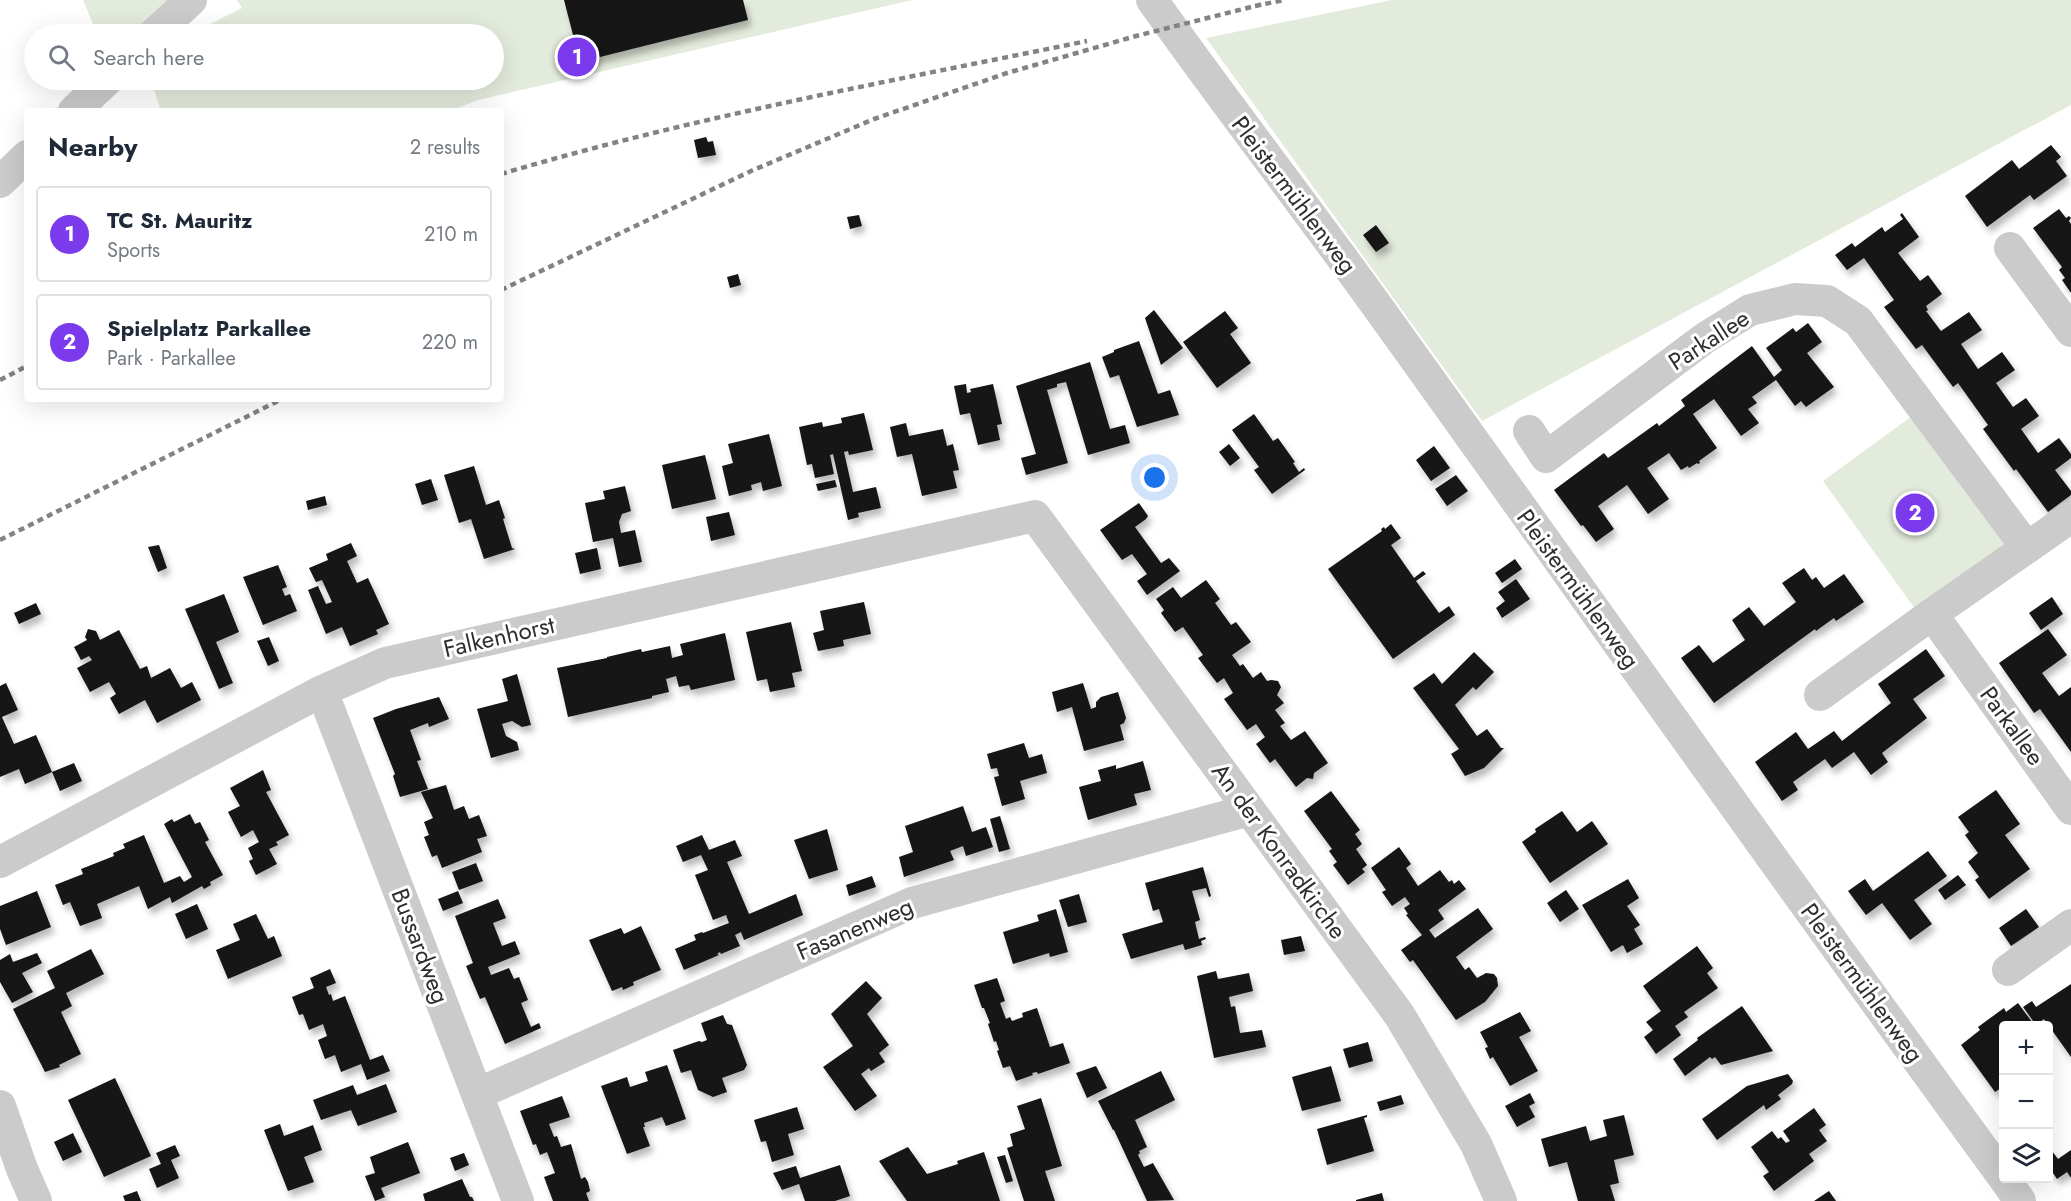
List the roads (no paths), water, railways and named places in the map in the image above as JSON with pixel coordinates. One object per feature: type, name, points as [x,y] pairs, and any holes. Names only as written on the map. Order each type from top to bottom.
[{"type":"street","points":[[165,24],[190,0]]},
{"type":"street","name":"Pleistermühlenweg","points":[[1152,0],[1377,306],[1747,825],[1999,1171]]},
{"type":"street","points":[[77,108],[96,90]]},
{"type":"street","points":[[0,182],[24,159]]},
{"type":"street","points":[[2010,248],[2071,331]]},
{"type":"street","name":"Parkallee","points":[[1529,431],[1545,458],[1705,338],[1750,310],[1795,299],[1827,300],[1858,321],[2027,548]]},
{"type":"street","name":"Falkenhorst","points":[[0,862],[322,691],[385,663],[1035,516]]},
{"type":"street","name":"An der Konradkirche","points":[[1035,516],[1400,1017],[1476,1144],[1501,1201]]},
{"type":"street","points":[[1820,695],[2071,517]]},
{"type":"street","name":"Parkallee","points":[[1932,614],[2071,809]]},
{"type":"street","name":"Bussardweg","points":[[322,691],[518,1201]]},
{"type":"street","name":"Fasanenweg","points":[[477,1094],[912,903],[1249,810]]},
{"type":"street","points":[[2008,970],[2071,925]]},
{"type":"street","points":[[0,1106],[36,1201]]},
{"type":"street","name":"Pleistermühlenweg","points":[[2007,1183],[2020,1201]]},
{"type":"railway","points":[[1255,6],[1284,0]]},
{"type":"railway","points":[[504,289],[751,171],[874,119],[1007,73],[1136,36],[1263,4]]},
{"type":"railway","points":[[504,173],[719,117],[1087,41]]},
{"type":"railway","points":[[0,380],[24,368]]},
{"type":"railway","points":[[0,540],[276,402]]},
{"type":"place","name":"TC St. Mauritz","points":[[577,57]]},
{"type":"place","name":"Spielplatz Parkallee","points":[[1915,513]]}]
